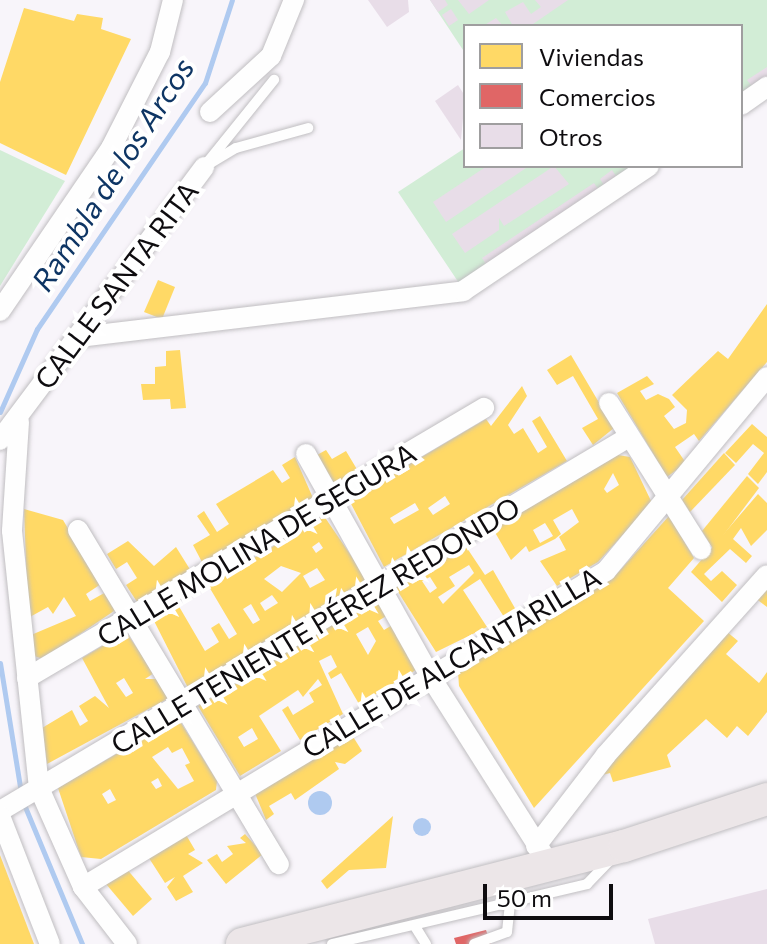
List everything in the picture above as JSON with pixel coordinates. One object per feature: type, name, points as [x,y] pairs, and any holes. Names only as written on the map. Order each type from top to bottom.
[{"type":"main road","points":[[252,943],[299,937],[543,856],[624,846],[767,799]]},
{"type":"street","points":[[0,311],[119,135],[160,52],[173,0]]},
{"type":"street","points":[[210,112],[271,56],[294,0]]},
{"type":"street","points":[[743,104],[767,87]]},
{"type":"street","name":"CALLE SANTA RITA","points":[[0,440],[19,422],[48,369],[80,337],[204,167]]},
{"type":"street","points":[[80,337],[463,291],[646,168]]},
{"type":"street","name":"CALLE DE ALCANTARILLA","points":[[83,887],[232,794],[606,571],[667,502],[767,377]]},
{"type":"street","points":[[609,403],[667,502],[701,549]]},
{"type":"street","name":"CALLE MOLINA DE SEGURA","points":[[27,678],[484,408]]},
{"type":"street","points":[[19,422],[12,531],[38,789],[83,887],[127,944]]},
{"type":"street","name":"CALLE TENIENTE PÉREZ REDONDO","points":[[1,813],[629,437]]},
{"type":"street","points":[[306,454],[430,676],[543,856],[606,755],[767,575]]},
{"type":"street","points":[[78,530],[232,794],[279,864]]},
{"type":"street","points":[[1,813],[50,944]]},
{"type":"lane","points":[[204,167],[274,80]]},
{"type":"lane","points":[[204,167],[236,148],[308,128]]},
{"type":"lane","points":[[332,944],[416,928],[587,884],[624,846]]},
{"type":"lane","points":[[474,944],[507,932],[510,904]]},
{"type":"lane","points":[[416,928],[426,944]]},
{"type":"green space","points":[[430,0],[767,0],[767,80],[743,96],[743,24],[463,24],[463,50]]},
{"type":"green space","points":[[463,149],[463,168],[635,168],[461,286],[398,192]]},
{"type":"green space","points":[[0,150],[65,181],[0,286]]},
{"type":"water","points":[[320,791],[329,794],[332,803],[329,812],[320,815],[311,812],[308,803],[311,794]]},
{"type":"water","points":[[422,818],[431,827],[422,836],[413,827]]},
{"type":"building: Viviendas","points":[[24,8],[74,21],[77,14],[103,18],[101,29],[131,39],[66,175],[0,143],[0,82]]},
{"type":"building: Viviendas","points":[[158,280],[175,287],[162,319],[144,312]]},
{"type":"building: Viviendas","points":[[767,304],[767,362],[699,441],[694,434],[675,447],[686,463],[667,477],[617,393],[647,376],[654,384],[640,391],[646,400],[658,394],[669,399],[675,407],[664,416],[674,429],[686,423],[687,410],[672,395],[718,351],[728,359]]},
{"type":"building: Viviendas","points":[[180,350],[186,408],[171,409],[170,399],[143,400],[141,384],[155,384],[155,367],[166,366],[166,351]]},
{"type":"building: Viviendas","points":[[571,355],[614,428],[593,445],[582,428],[598,419],[573,376],[557,385],[547,370]]},
{"type":"building: Viviendas","points":[[522,386],[527,396],[508,425],[514,434],[523,428],[538,453],[547,447],[532,421],[540,416],[567,461],[384,567],[349,500],[486,419],[491,426]],"holes":[[[445,496],[450,504],[433,515],[428,508]],[[415,503],[419,510],[394,524],[390,518]]]},
{"type":"building: Viviendas","points":[[752,424],[767,437],[767,472],[758,484],[748,474],[764,453],[753,444],[736,463],[725,453]]},
{"type":"building: Viviendas","points":[[326,450],[332,459],[346,451],[358,471],[335,485],[317,455]]},
{"type":"building: Viviendas","points":[[724,453],[735,465],[690,512],[682,500]]},
{"type":"building: Viviendas","points":[[618,455],[630,457],[652,503],[598,562],[557,586],[540,561],[566,550],[559,537],[579,522],[572,509],[553,520],[561,534],[529,552],[526,546],[511,560],[493,529]],"holes":[[[613,473],[619,485],[607,493],[604,489]],[[545,523],[553,536],[540,543],[533,530]]]},
{"type":"building: Viviendas","points":[[295,457],[313,498],[203,564],[193,545],[210,535],[197,516],[204,511],[217,532],[229,524],[216,504],[273,470],[282,483],[290,478],[282,465]]},
{"type":"building: Viviendas","points":[[747,476],[759,488],[713,549],[702,531]]},
{"type":"building: Viviendas","points":[[758,494],[767,503],[767,530],[751,546],[741,528],[733,539],[752,556],[746,563],[730,549],[704,574],[711,581],[722,571],[737,585],[722,602],[691,572]]},
{"type":"building: Viviendas","points":[[24,509],[63,520],[101,584],[86,594],[90,601],[106,592],[117,609],[43,659],[34,656],[31,635],[76,616],[64,597],[53,614],[48,607],[28,618]]},
{"type":"building: Viviendas","points":[[324,516],[367,579],[188,688],[152,617],[177,603],[205,651],[219,642],[211,628],[219,623],[229,639],[237,634],[208,585]],"holes":[[[319,542],[323,548],[316,553],[312,547]],[[281,566],[301,573],[282,592],[264,579]],[[317,568],[325,580],[310,588],[303,576]],[[272,595],[278,603],[265,611],[260,603]],[[251,604],[260,620],[253,624],[243,609]]]},
{"type":"building: Viviendas","points":[[669,516],[694,558],[668,588],[704,621],[534,808],[459,686],[458,672],[614,577]]},
{"type":"building: Viviendas","points":[[128,541],[154,566],[176,547],[191,571],[137,602],[126,585],[137,578],[127,562],[116,569],[107,554]]},
{"type":"building: Viviendas","points":[[465,545],[485,575],[493,570],[516,610],[504,617],[480,579],[463,590],[487,627],[436,652],[395,587]],"holes":[[[469,565],[474,573],[443,604],[438,597],[455,586],[449,577]],[[430,577],[437,588],[430,593],[422,581]]]},
{"type":"building: Viviendas","points":[[767,584],[767,607],[755,598]]},
{"type":"building: Viviendas","points":[[378,597],[388,615],[378,621],[384,630],[394,624],[416,670],[359,704],[341,673],[331,679],[328,673],[337,667],[331,655],[319,661],[343,714],[300,740],[282,710],[288,706],[293,715],[314,702],[309,693],[322,685],[318,679],[303,697],[298,690],[259,716],[281,751],[240,776],[198,706]],"holes":[[[368,627],[376,641],[368,655],[356,634]],[[252,728],[258,739],[244,747],[238,737]]]},
{"type":"building: Viviendas","points":[[726,631],[738,641],[726,654],[759,683],[767,672],[767,712],[748,736],[737,726],[727,738],[706,719],[667,755],[671,767],[613,782],[610,773],[602,775]]},
{"type":"building: Viviendas","points":[[126,632],[154,673],[145,679],[158,679],[169,698],[47,764],[42,728],[72,710],[80,726],[88,721],[79,706],[95,696],[109,708],[82,658]],"holes":[[[124,678],[133,693],[126,697],[116,683]]]},
{"type":"building: Viviendas","points":[[178,718],[217,781],[216,790],[101,859],[81,857],[58,788]],"holes":[[[168,747],[172,753],[182,748],[190,763],[185,765],[194,781],[178,789],[152,757]],[[158,778],[162,786],[156,789],[151,782]],[[110,789],[116,800],[108,804],[102,794]]]},
{"type":"building: Viviendas","points":[[352,735],[362,751],[345,764],[335,762],[339,769],[295,800],[291,793],[269,806],[274,814],[266,820],[254,791]]},
{"type":"building: Viviendas","points":[[393,816],[386,868],[349,870],[327,889],[321,881]]},
{"type":"building: Viviendas","points":[[185,833],[195,850],[188,854],[203,863],[183,876],[193,892],[176,901],[167,887],[175,877],[165,883],[147,855]]},
{"type":"building: Viviendas","points":[[245,834],[263,854],[226,884],[207,860],[217,854],[222,862],[233,854],[227,846],[246,843],[240,838]]},
{"type":"building: Viviendas","points":[[0,855],[34,944],[0,944]]},
{"type":"building: Viviendas","points":[[126,868],[152,899],[133,916],[106,884]]},
{"type":"building: Comercios","points":[[486,930],[491,944],[456,944],[454,938]]},
{"type":"building: Otros","points":[[368,0],[408,0],[409,12],[387,27]]},
{"type":"building: Otros","points":[[430,0],[445,0],[448,5],[438,12]]},
{"type":"building: Otros","points":[[458,0],[489,0],[469,14]]},
{"type":"building: Otros","points":[[535,0],[568,0],[533,24],[512,24],[505,12],[523,2],[531,14],[541,7]]},
{"type":"building: Otros","points":[[451,9],[458,20],[449,26],[442,15]]},
{"type":"building: Otros","points":[[496,18],[501,24],[486,24]]},
{"type":"building: Otros","points":[[767,67],[767,80],[754,89],[747,80]]},
{"type":"building: Otros","points":[[458,85],[463,93],[461,140],[435,101]]},
{"type":"building: Otros","points":[[484,168],[526,168],[446,222],[433,202]]},
{"type":"building: Otros","points":[[551,168],[556,168],[569,184],[504,226],[499,218],[499,230],[465,253],[452,234]]},
{"type":"building: Otros","points":[[612,170],[618,179],[606,188],[600,179]]},
{"type":"building: Otros","points":[[594,183],[600,192],[488,267],[482,258]]},
{"type":"building: Otros","points":[[767,889],[767,944],[655,944],[648,919]]},
{"type":"waterway","name":"Rambla de los Arcos","points":[[0,412],[37,329],[205,83],[232,0]]},
{"type":"waterway","name":"Rambla de los Arcos","points":[[0,663],[21,792]]},
{"type":"waterway","name":"Rambla de los Arcos","points":[[23,802],[82,944]]}]
